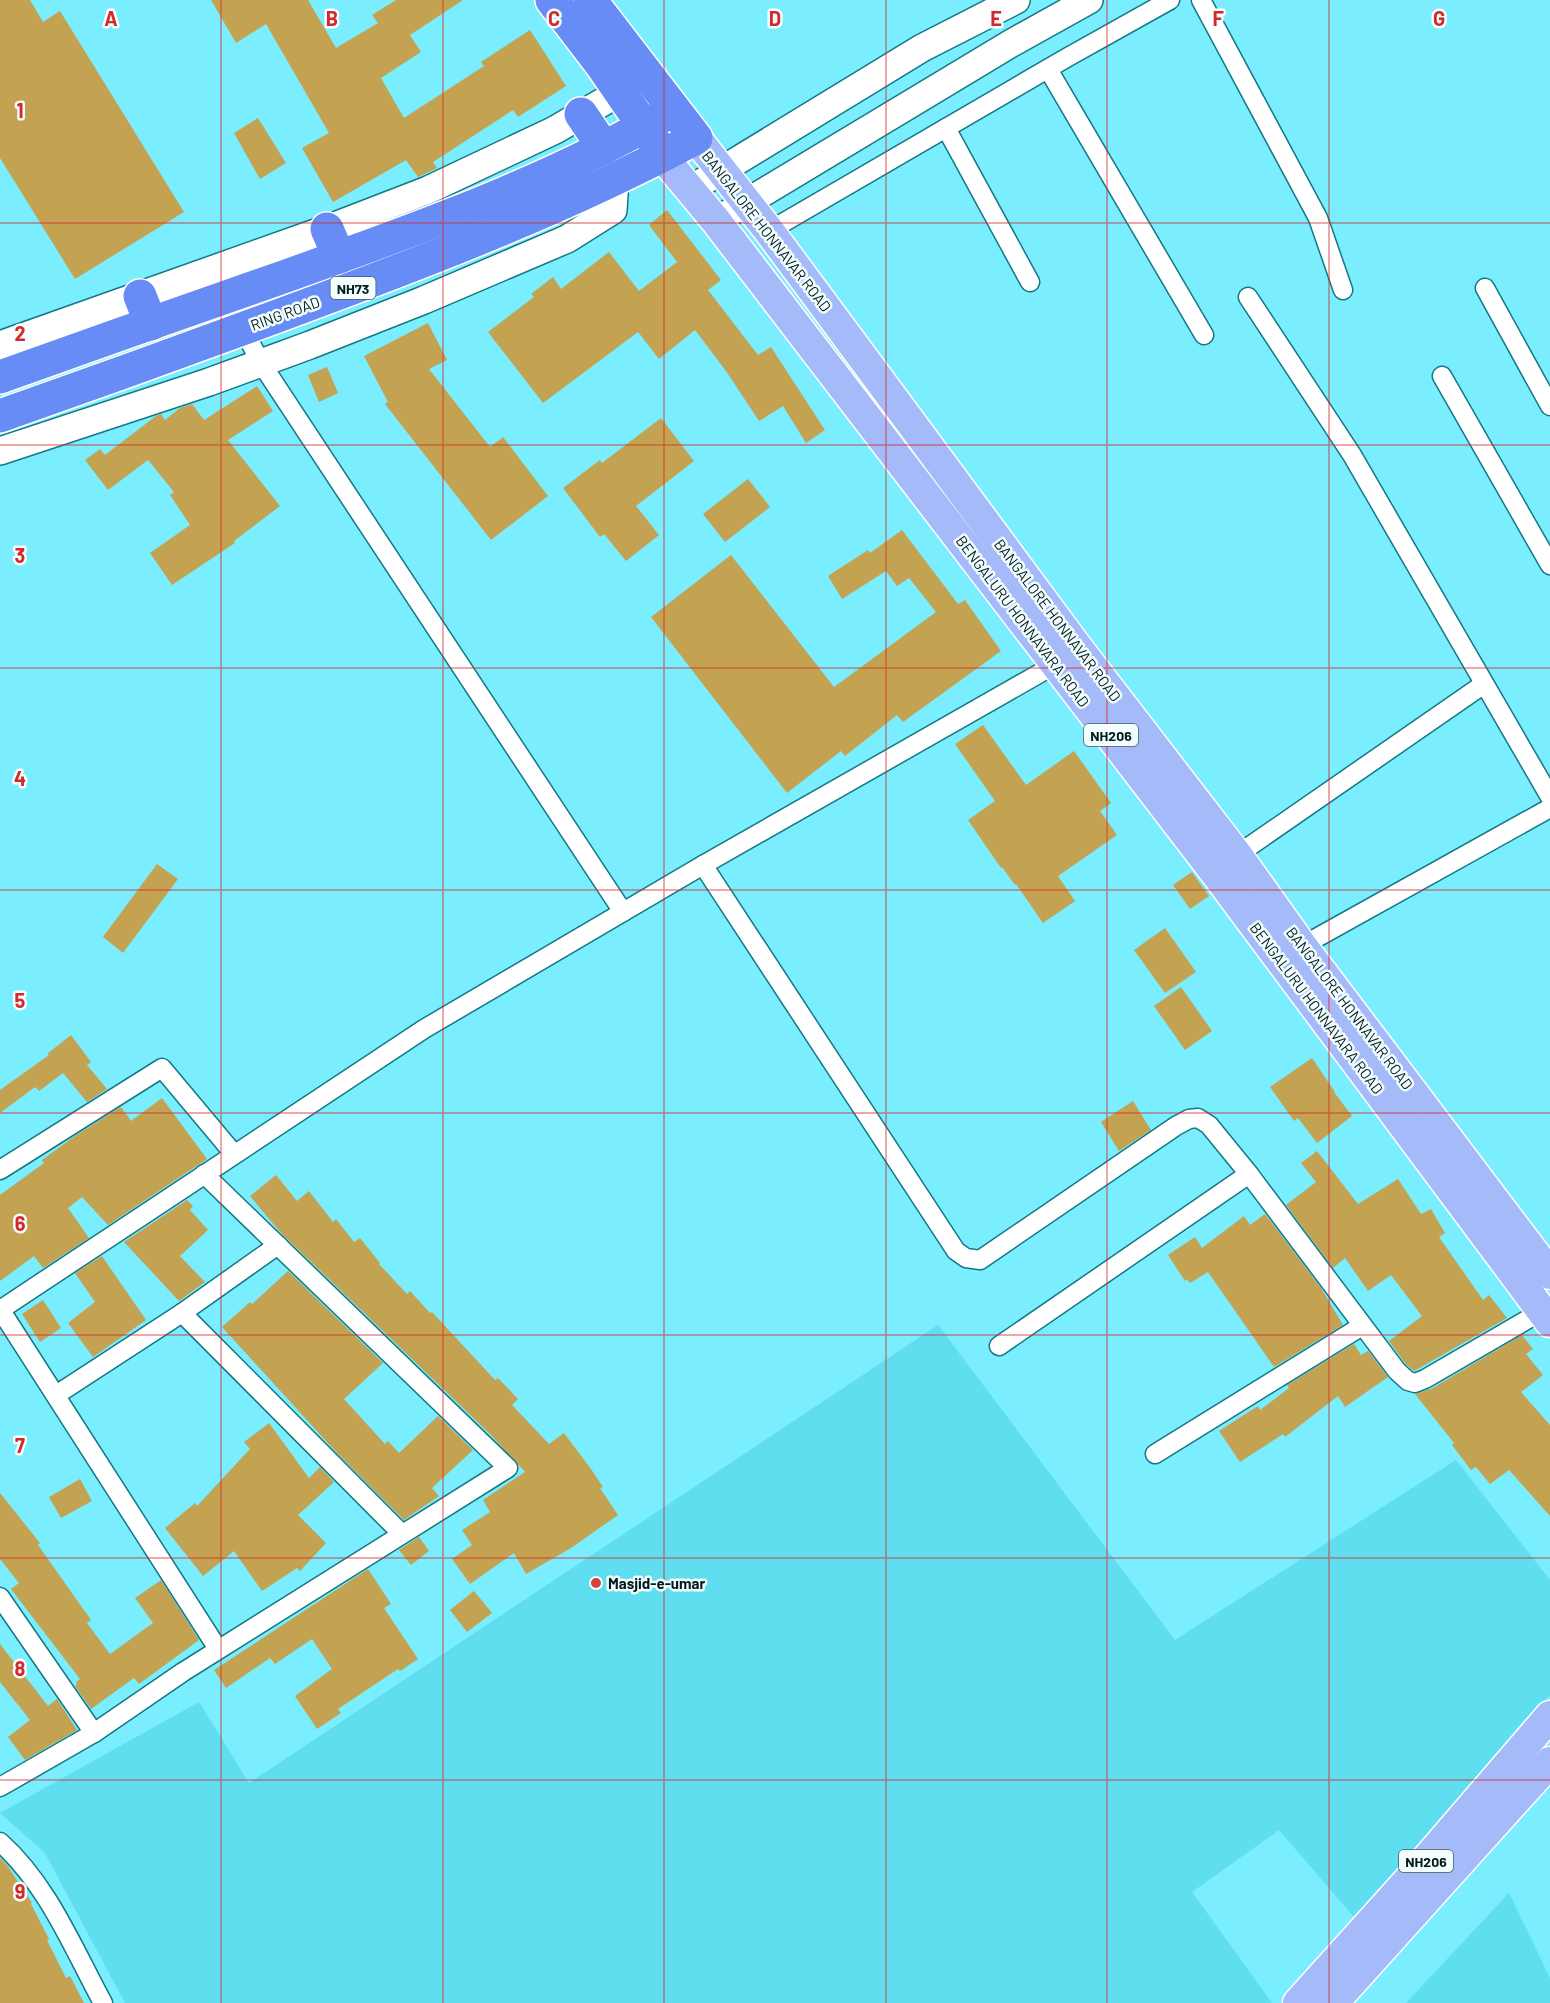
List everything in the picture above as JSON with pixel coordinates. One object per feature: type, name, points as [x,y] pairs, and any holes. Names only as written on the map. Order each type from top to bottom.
[{"type":"highway","points":[[552,0],[601,64],[662,156]]},
{"type":"highway","points":[[590,0],[696,138]]},
{"type":"highway","name":"NH73","points":[[0,377],[146,310],[333,243],[401,236],[518,188],[604,148],[673,110]]},
{"type":"highway","points":[[581,114],[604,148]]},
{"type":"highway","name":"RING ROAD","points":[[0,416],[414,266],[525,221],[615,180],[696,138]]},
{"type":"main road","name":"BANGALORE HONNAVAR ROAD","points":[[696,138],[720,172],[769,231],[1077,647],[1237,855],[1302,946],[1550,1274]]},
{"type":"main road","name":"BENGALURU HONNAVARA ROAD","points":[[662,156],[716,221],[1056,664],[1324,1016],[1546,1316]]},
{"type":"main road","name":"NH206","points":[[1333,2003],[1360,1954],[1550,1716]]},
{"type":"main road","name":"NH206","points":[[1298,2003],[1360,1954],[1550,1762]]},
{"type":"street","points":[[716,221],[1010,44],[1089,0]]},
{"type":"street","points":[[769,231],[1170,0]]},
{"type":"street","points":[[1202,0],[1318,218],[1343,291]]},
{"type":"street","points":[[691,189],[922,48],[1008,2]]},
{"type":"street","points":[[1048,69],[1204,335]]},
{"type":"street","points":[[333,243],[428,190],[555,130],[620,92]]},
{"type":"street","points":[[946,128],[1030,282]]},
{"type":"street","points":[[0,451],[261,363],[424,300],[567,239],[613,210],[615,180]]},
{"type":"street","points":[[1485,288],[1550,406]]},
{"type":"street","points":[[1248,297],[1352,455],[1550,797]]},
{"type":"street","points":[[0,345],[146,310]]},
{"type":"street","points":[[243,329],[261,363],[623,912]]},
{"type":"street","points":[[1442,376],[1550,565]]},
{"type":"street","points":[[218,1649],[0,1309],[424,1029],[704,865],[1056,664]]},
{"type":"street","points":[[1237,855],[1485,684]]},
{"type":"street","points":[[1302,946],[1550,808]]},
{"type":"street","points":[[704,865],[956,1251],[966,1258],[980,1260],[1176,1126],[1189,1119],[1198,1118],[1209,1125],[1249,1174],[1362,1326],[1397,1371],[1408,1381],[1415,1383],[1546,1316]]},
{"type":"street","points":[[0,1170],[162,1068],[234,1154]]},
{"type":"street","points":[[0,1787],[94,1733],[218,1649],[508,1468],[204,1174]]},
{"type":"street","points":[[999,1346],[1249,1174]]},
{"type":"street","points":[[56,1395],[182,1313],[278,1245]]},
{"type":"street","points":[[182,1313],[402,1534]]},
{"type":"street","points":[[1155,1454],[1362,1326]]},
{"type":"street","points":[[0,1597],[94,1733]]},
{"type":"street","points":[[0,1842],[42,1890],[103,2003]]},
{"type":"shaded area","points":[[938,1325],[1175,1640],[1456,1460],[1550,1580],[1550,1695],[1354,1917],[1279,1830],[1192,1892],[1272,2003],[125,2003],[45,1853],[0,1813],[199,1702],[249,1783]]},
{"type":"shaded area","points":[[1509,1893],[1550,1978],[1550,2003],[1406,2003]]},
{"type":"building","points":[[0,0],[30,0],[43,22],[60,11],[184,212],[75,279],[0,158]]},
{"type":"building","points":[[211,0],[308,0],[336,48],[378,23],[372,15],[396,0],[463,0],[410,35],[421,52],[381,78],[404,118],[484,66],[481,62],[530,30],[566,86],[518,117],[513,110],[433,162],[437,168],[418,177],[406,160],[333,202],[302,148],[329,133],[266,24],[236,43]]},
{"type":"building","points":[[258,118],[286,163],[260,179],[234,133]]},
{"type":"building","points":[[667,210],[721,280],[708,290],[758,355],[771,347],[825,430],[806,443],[783,406],[759,421],[695,330],[659,359],[638,332],[543,403],[488,332],[534,297],[531,294],[553,277],[561,289],[609,252],[639,291],[677,262],[649,225]]},
{"type":"building","points":[[428,323],[447,360],[429,369],[490,447],[503,437],[548,496],[491,540],[385,404],[388,402],[364,356]]},
{"type":"building","points":[[327,367],[338,393],[319,402],[308,375]]},
{"type":"building","points":[[257,386],[273,411],[228,440],[280,506],[234,541],[235,543],[172,585],[150,553],[190,525],[170,495],[174,492],[148,460],[108,490],[85,460],[100,449],[105,455],[156,416],[161,414],[165,420],[180,408],[192,404],[204,420]]},
{"type":"building","points":[[661,418],[694,461],[636,506],[659,535],[626,561],[604,534],[600,537],[563,488],[600,460],[602,463]]},
{"type":"building","points":[[748,479],[770,507],[725,542],[703,514]]},
{"type":"building","points":[[902,530],[958,604],[965,600],[1001,651],[903,722],[897,715],[845,756],[841,751],[787,793],[651,617],[731,555],[834,687],[936,612],[909,578],[897,586],[886,571],[842,599],[828,576],[868,550],[870,553]]},
{"type":"building","points":[[983,725],[1026,785],[1074,751],[1111,803],[1100,811],[1117,835],[1058,876],[1075,901],[1043,923],[968,820],[995,801],[955,744]]},
{"type":"building","points":[[157,864],[178,879],[123,953],[103,937]]},
{"type":"building","points":[[1192,872],[1209,896],[1190,909],[1173,885]]},
{"type":"building","points":[[1165,928],[1196,972],[1165,993],[1134,950]]},
{"type":"building","points":[[1181,987],[1212,1031],[1185,1050],[1154,1006]]},
{"type":"building","points":[[71,1035],[91,1062],[87,1065],[107,1089],[87,1102],[63,1073],[39,1091],[35,1087],[0,1113],[0,1090],[49,1055],[47,1054]]},
{"type":"building","points":[[1312,1058],[1352,1116],[1317,1143],[1298,1118],[1294,1121],[1270,1087]]},
{"type":"building","points":[[162,1098],[207,1159],[108,1225],[82,1197],[68,1208],[89,1238],[43,1268],[34,1256],[0,1281],[0,1195],[44,1163],[42,1160],[75,1136],[121,1107],[131,1121]]},
{"type":"building","points":[[1133,1101],[1151,1130],[1119,1151],[1101,1122]]},
{"type":"building","points":[[1317,1151],[1358,1204],[1398,1179],[1421,1214],[1431,1209],[1445,1233],[1439,1237],[1483,1300],[1489,1295],[1507,1318],[1414,1371],[1389,1341],[1422,1316],[1391,1275],[1368,1291],[1345,1258],[1333,1268],[1286,1205],[1316,1182],[1301,1163]]},
{"type":"building","points":[[276,1175],[297,1201],[309,1191],[333,1222],[336,1219],[354,1242],[360,1238],[379,1264],[407,1294],[410,1291],[495,1380],[498,1378],[518,1399],[512,1405],[549,1444],[564,1433],[603,1487],[600,1488],[618,1515],[571,1548],[526,1574],[514,1553],[470,1584],[452,1559],[472,1545],[462,1530],[490,1512],[483,1500],[525,1472],[490,1434],[269,1219],[250,1196]]},
{"type":"building","points":[[187,1200],[193,1206],[190,1210],[208,1230],[180,1256],[205,1282],[179,1301],[124,1242]]},
{"type":"building","points":[[1265,1214],[1321,1288],[1343,1325],[1274,1367],[1208,1272],[1190,1283],[1187,1279],[1185,1281],[1168,1255],[1195,1237],[1202,1248],[1244,1216],[1250,1225]]},
{"type":"building","points":[[102,1256],[146,1320],[93,1357],[68,1323],[95,1302],[75,1273]]},
{"type":"building","points":[[288,1271],[383,1363],[344,1399],[385,1444],[388,1441],[399,1453],[438,1416],[473,1450],[432,1488],[439,1496],[404,1520],[336,1452],[222,1327],[250,1302],[252,1304]]},
{"type":"building","points":[[43,1300],[61,1328],[40,1342],[22,1314]]},
{"type":"building","points":[[1522,1335],[1533,1349],[1526,1354],[1543,1375],[1521,1392],[1550,1425],[1550,1516],[1509,1470],[1490,1484],[1476,1467],[1471,1470],[1452,1445],[1454,1443],[1415,1394],[1431,1389]]},
{"type":"building","points":[[1354,1344],[1361,1355],[1368,1351],[1388,1377],[1345,1407],[1338,1396],[1285,1437],[1283,1434],[1240,1462],[1219,1431],[1258,1406],[1260,1410],[1289,1388],[1287,1385]]},
{"type":"building","points":[[269,1423],[309,1478],[320,1467],[334,1482],[298,1515],[326,1543],[300,1571],[297,1568],[262,1591],[234,1551],[203,1576],[165,1528],[195,1503],[197,1506],[250,1449],[244,1442]]},
{"type":"building","points":[[80,1479],[92,1501],[61,1518],[49,1497]]},
{"type":"building","points":[[0,1493],[40,1543],[38,1545],[91,1620],[87,1623],[110,1654],[153,1623],[135,1598],[161,1580],[199,1640],[139,1684],[134,1678],[91,1709],[75,1686],[80,1679],[11,1589],[19,1583],[0,1559]]},
{"type":"building","points":[[419,1537],[429,1551],[411,1565],[399,1550]]},
{"type":"building","points":[[368,1569],[391,1604],[384,1608],[418,1659],[400,1671],[398,1669],[338,1709],[341,1713],[317,1729],[295,1696],[332,1669],[312,1639],[275,1664],[270,1658],[226,1688],[214,1670]]},
{"type":"building","points":[[474,1591],[492,1613],[467,1632],[450,1610]]},
{"type":"building","points":[[0,1644],[48,1706],[57,1699],[77,1730],[25,1760],[8,1737],[30,1720],[0,1682]]},
{"type":"building","points":[[0,1858],[32,1903],[66,1978],[70,1976],[84,2003],[0,2003]]},
{"type":"place","name":"Masjid-e-umar","points":[[596,1583]]}]
